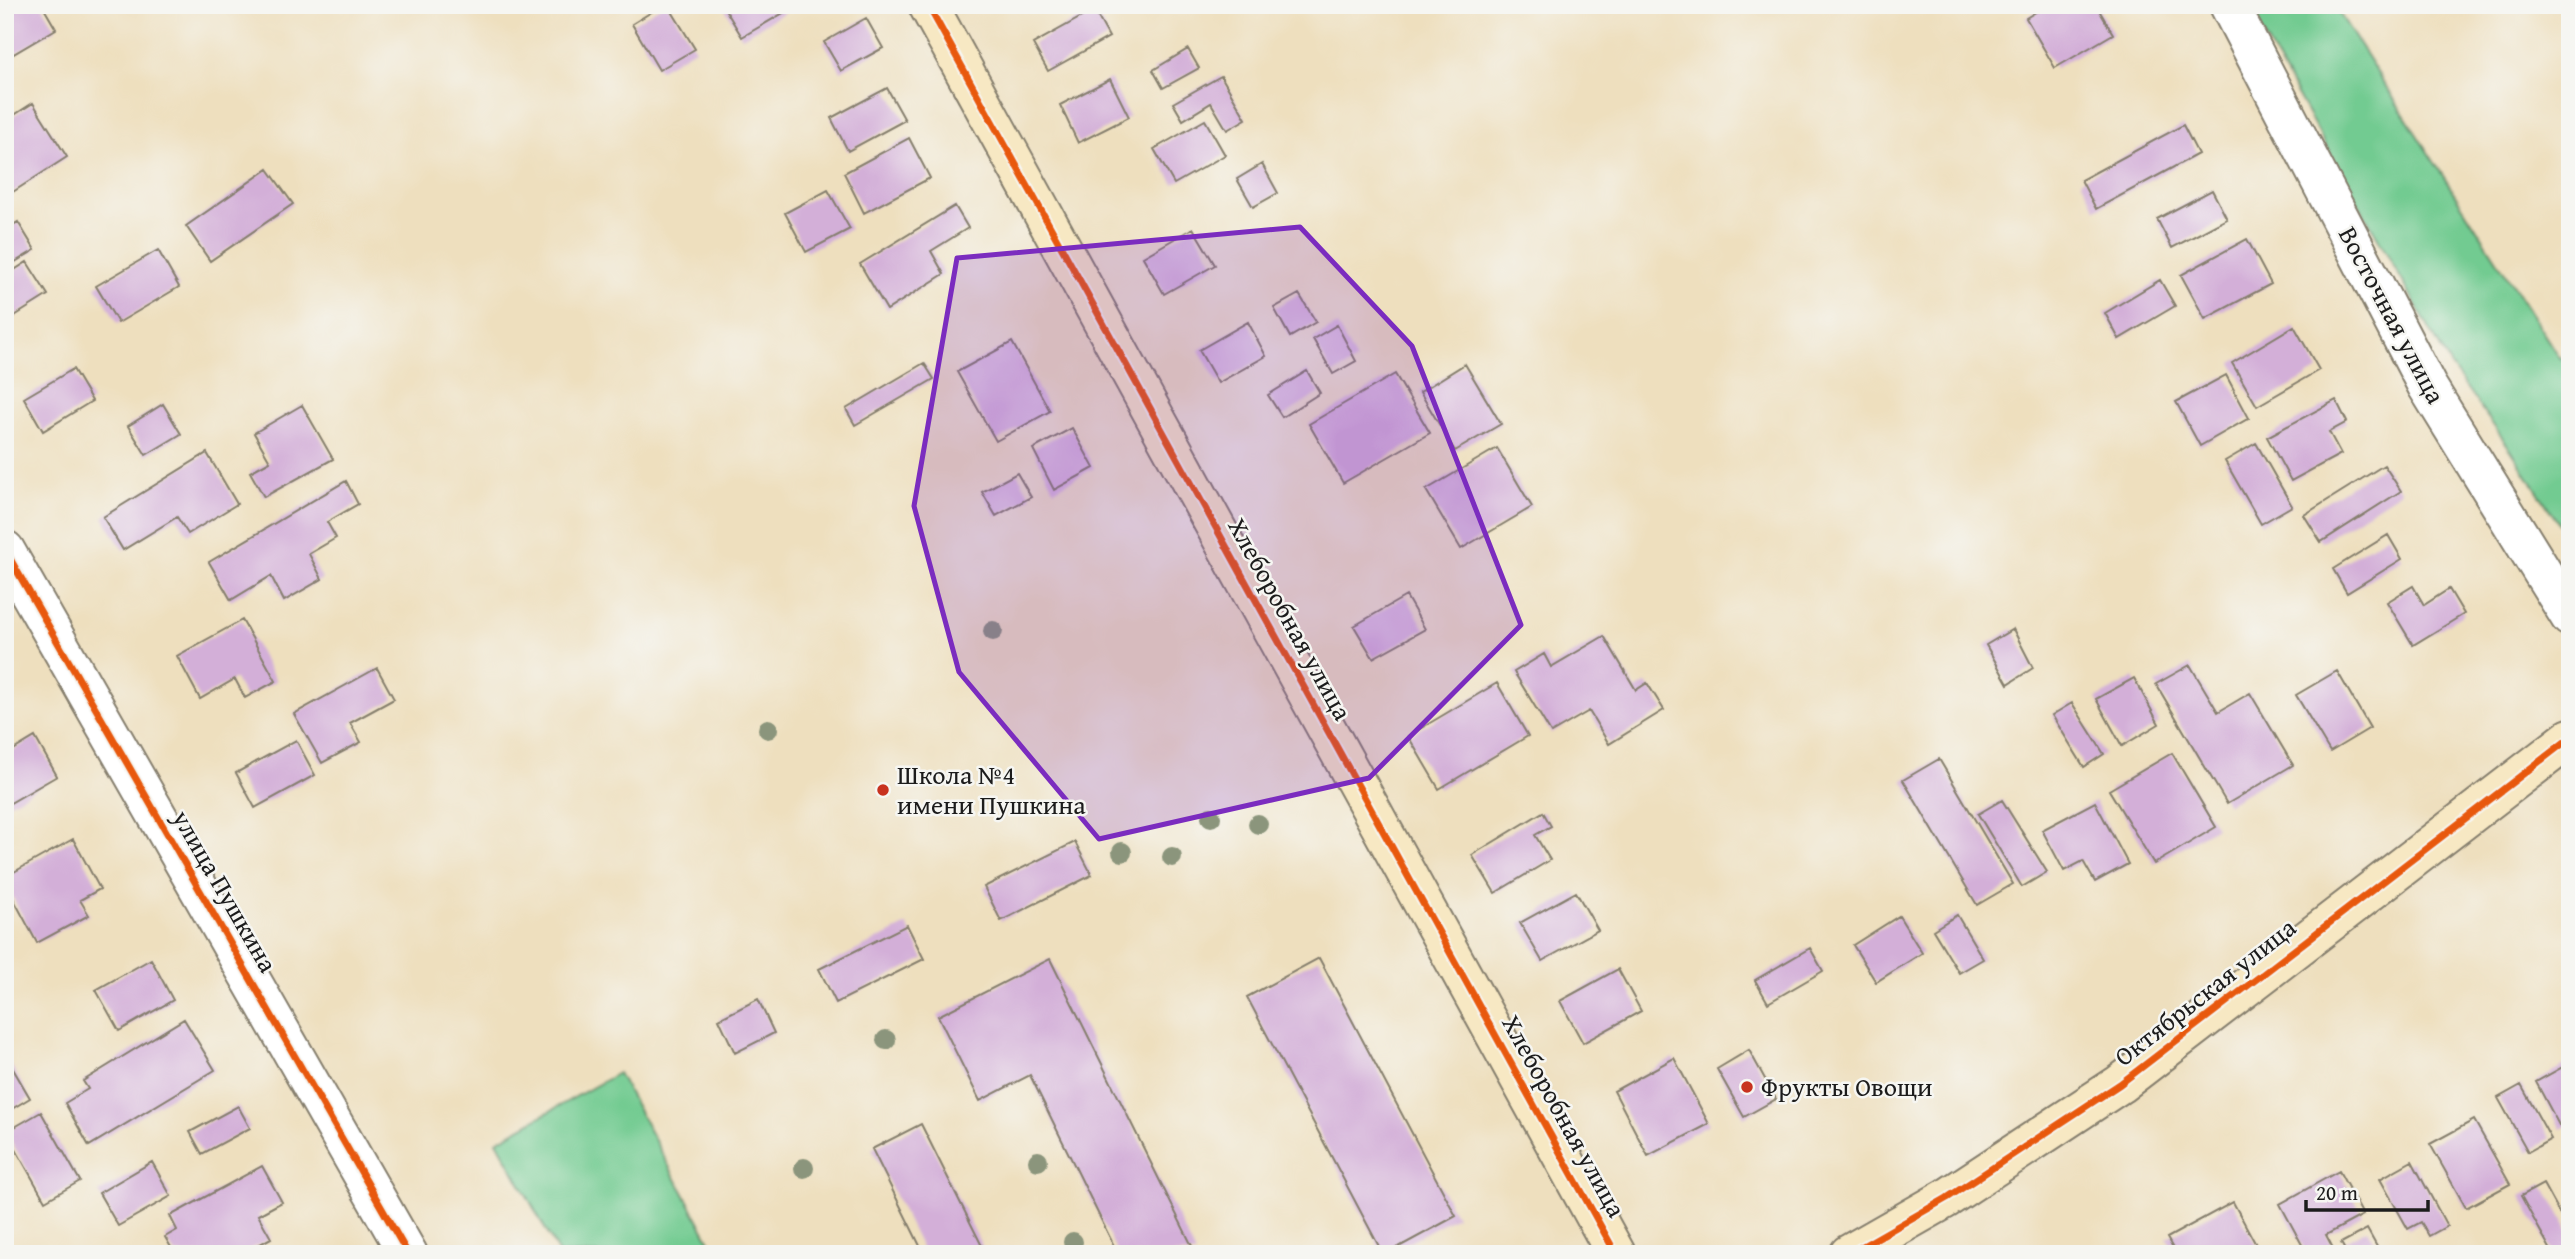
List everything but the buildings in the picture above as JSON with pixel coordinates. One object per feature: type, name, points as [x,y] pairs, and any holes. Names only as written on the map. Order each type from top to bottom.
[{"type":"street","name":"Хлеборобная улица","points":[[928,5],[1616,1254]]},
{"type":"street","name":"Восточная улица","points":[[2229,5],[2427,386],[2570,617]]},
{"type":"street","name":"улица Пушкина","points":[[5,550],[408,1254]]},
{"type":"street","name":"Октябрьская улица","points":[[1849,1254],[1958,1191],[2120,1084],[2570,738]]},
{"type":"highlighted area","points":[[1300,227],[1412,346],[1521,625],[1369,778],[1099,839],[959,672],[914,506],[957,258]]},
{"type":"green space","points":[[2246,5],[2334,5],[2560,359],[2570,351],[2570,541],[2511,450],[2450,365]]},
{"type":"green space","points":[[618,1073],[717,1254],[559,1254],[497,1141]]},
{"type":"cycle path","points":[[928,5],[1616,1254]]},
{"type":"cycle path","points":[[5,550],[408,1254]]},
{"type":"cycle path","points":[[1849,1254],[1947,1198],[2120,1084],[2570,738]]},
{"type":"place","name":"Школа №4 имени Пушкина","points":[[883,790]]},
{"type":"place","name":"Фрукты Овощи","points":[[1747,1087]]}]
